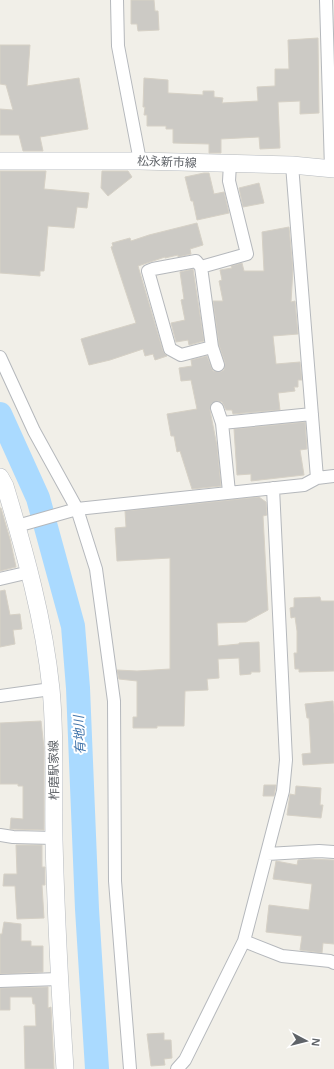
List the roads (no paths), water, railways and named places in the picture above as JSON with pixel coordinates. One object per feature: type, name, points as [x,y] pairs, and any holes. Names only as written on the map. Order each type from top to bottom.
[{"type":"main road","name":"松永新市線","points":[[0,162],[140,161],[292,166],[332,169]]},
{"type":"main road","name":"柞磨駅家線","points":[[0,477],[5,486],[30,572],[45,646],[51,689],[54,744],[54,838],[59,979],[65,1069]]},
{"type":"street","points":[[117,0],[118,46],[140,161]]},
{"type":"street","points":[[326,0],[331,74],[332,169]]},
{"type":"street","points":[[201,267],[247,254],[229,180],[230,164]]},
{"type":"street","points":[[292,166],[317,478]]},
{"type":"street","points":[[212,347],[181,355],[170,349],[148,271],[196,261],[201,267],[212,347],[218,365]]},
{"type":"street","points":[[0,357],[34,430],[77,509],[96,569],[114,701],[115,881],[130,1069]]},
{"type":"street","points":[[217,408],[222,422],[229,492]]},
{"type":"street","points":[[222,422],[312,414]]},
{"type":"street","points":[[17,526],[77,509],[304,485],[317,478],[334,476]]},
{"type":"street","points":[[177,1069],[185,1060],[244,941],[283,791],[286,760],[273,488]]},
{"type":"street","points":[[0,579],[30,572]]},
{"type":"street","points":[[0,696],[51,689]]},
{"type":"street","points":[[0,835],[13,837],[54,838]]},
{"type":"street","points":[[267,854],[319,851],[334,852]]},
{"type":"street","points":[[244,941],[282,956],[330,961],[334,963]]},
{"type":"street","points":[[0,981],[59,979]]},
{"type":"waterway","name":"有地川","points":[[0,414],[38,498],[73,626],[78,688],[87,909],[97,1069]]}]
